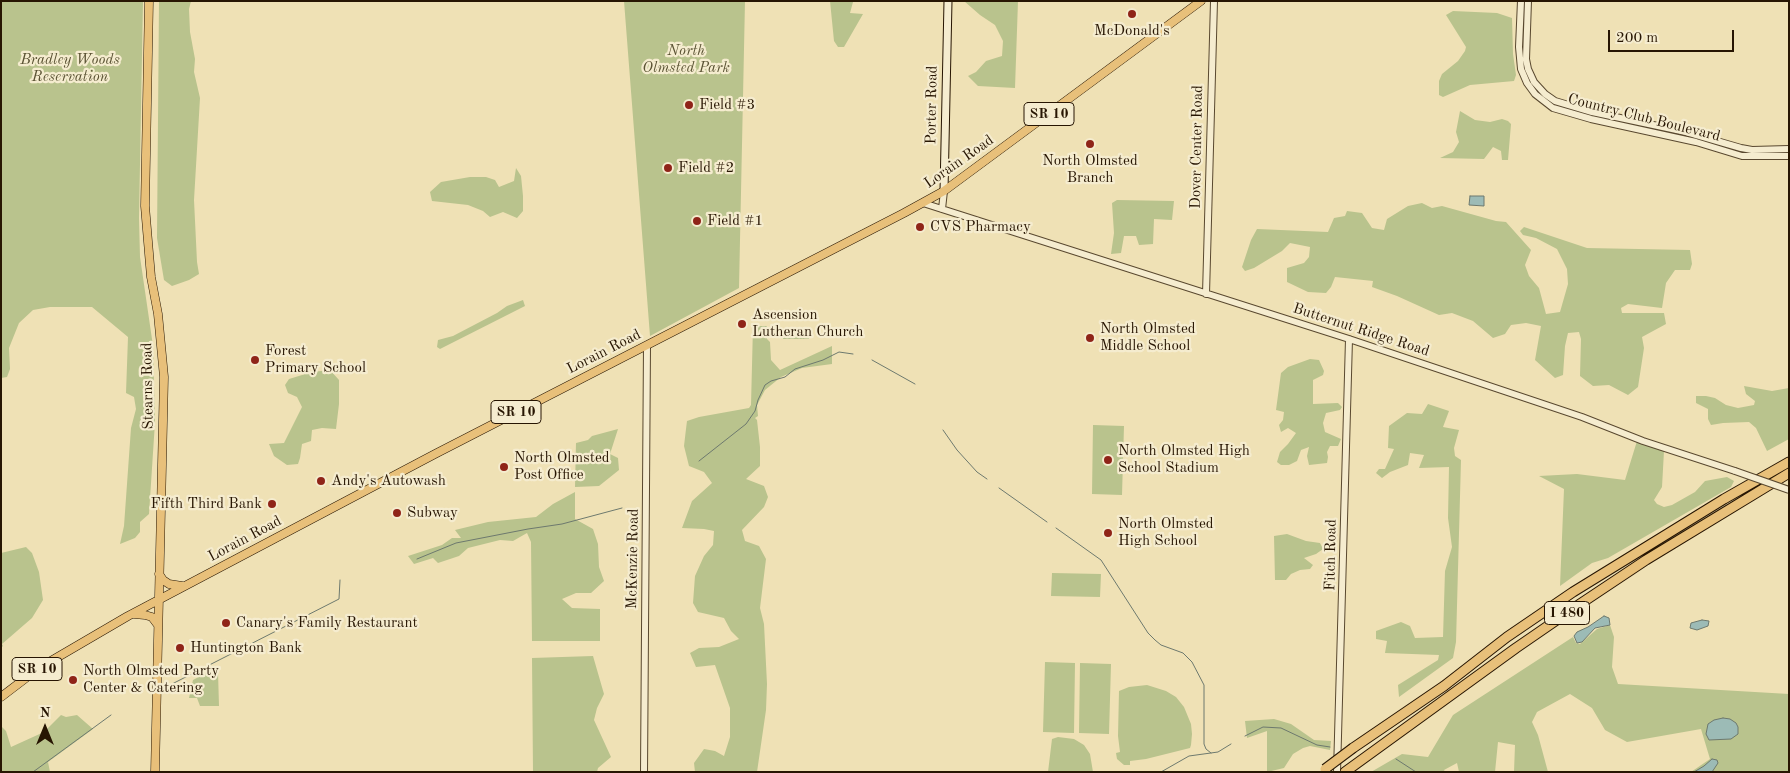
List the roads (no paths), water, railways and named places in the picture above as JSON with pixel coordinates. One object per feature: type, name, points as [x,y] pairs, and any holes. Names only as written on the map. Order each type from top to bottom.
[{"type":"highway","name":"I 480","points":[[1324,771],[1353,748],[1444,686],[1507,637],[1565,598],[1724,499],[1789,462]]},
{"type":"highway","name":"I 480","points":[[1349,769],[1516,648],[1592,596],[1646,560],[1789,474]]},
{"type":"main road","name":"Stearns Road","points":[[150,1],[145,206],[151,277],[158,314],[164,377],[155,772]]},
{"type":"main road","name":"Porter Road","points":[[944,191],[948,1]]},
{"type":"main road","name":"Lorain Road","points":[[1,697],[39,668],[130,615],[944,191],[1200,1]]},
{"type":"main road","points":[[159,573],[163,580],[169,584],[181,587],[186,585]]},
{"type":"main road","points":[[130,615],[145,615],[155,620],[158,625]]},
{"type":"street","name":"Dover Center Road","points":[[1206,294],[1214,1]]},
{"type":"street","name":"Country Club Boulevard","points":[[1521,1],[1519,47],[1521,69],[1527,83],[1535,94],[1553,108],[1590,119],[1696,142],[1742,156],[1789,156]]},
{"type":"street","name":"Country Club Boulevard","points":[[1528,1],[1526,60],[1528,69],[1534,82],[1555,102],[1686,132],[1741,148],[1752,150],[1789,149]]},
{"type":"street","name":"Porter Road","points":[[942,210],[944,191]]},
{"type":"street","name":"Butternut Ridge Road","points":[[923,203],[1349,339],[1582,417],[1643,441],[1789,490]]},
{"type":"street","name":"Fitch Road","points":[[1337,772],[1349,339]]},
{"type":"street","name":"McKenzie Road","points":[[644,772],[647,346]]},
{"type":"water","points":[[1470,196],[1484,196],[1484,206],[1469,205]]},
{"type":"water","points":[[1604,616],[1609,618],[1610,625],[1595,628],[1582,642],[1577,643],[1574,636],[1577,632]]},
{"type":"water","points":[[1702,620],[1709,621],[1708,626],[1697,630],[1690,628],[1691,623]]},
{"type":"water","points":[[1723,718],[1730,719],[1736,723],[1738,734],[1731,739],[1709,740],[1706,734],[1708,724]]},
{"type":"water","points":[[1712,759],[1717,760],[1718,763],[1712,772],[1694,772],[1704,766]]},
{"type":"waterway","points":[[699,461],[746,424],[755,411],[765,385],[785,377],[795,369],[823,360],[839,352],[853,354]]},
{"type":"waterway","points":[[872,360],[915,384]]},
{"type":"waterway","points":[[943,430],[957,450],[977,472],[987,479]]},
{"type":"waterway","points":[[999,488],[1047,522]]},
{"type":"waterway","points":[[417,559],[456,543],[562,524],[622,508]]},
{"type":"waterway","points":[[1056,528],[1101,560],[1148,633],[1155,640],[1161,645],[1183,653],[1192,662],[1204,685],[1204,744],[1211,753]]},
{"type":"waterway","points":[[172,684],[339,599],[340,580]]},
{"type":"waterway","points":[[33,772],[111,715]]},
{"type":"waterway","points":[[1245,736],[1263,727],[1281,728],[1317,745],[1330,747]]},
{"type":"waterway","points":[[1161,772],[1189,756],[1218,752],[1231,744]]},
{"type":"waterway","points":[[1396,759],[1416,772]]},
{"type":"place","name":"McDonald's","points":[[1132,14]]},
{"type":"place","name":"Field #3","points":[[689,105]]},
{"type":"place","name":"North Olmsted Branch","points":[[1090,144]]},
{"type":"place","name":"Field #2","points":[[668,168]]},
{"type":"place","name":"Field #1","points":[[697,221]]},
{"type":"place","name":"CVS Pharmacy","points":[[920,227]]},
{"type":"place","name":"Ascension Lutheran Church","points":[[742,324]]},
{"type":"place","name":"North Olmsted Middle School","points":[[1090,338]]},
{"type":"place","name":"Forest Primary School","points":[[255,360]]},
{"type":"place","name":"North Olmsted High School Stadium","points":[[1108,460]]},
{"type":"place","name":"North Olmsted Post Office","points":[[504,467]]},
{"type":"place","name":"Andy's Autowash","points":[[321,481]]},
{"type":"place","name":"Fifth Third Bank","points":[[272,504]]},
{"type":"place","name":"Subway","points":[[397,513]]},
{"type":"place","name":"North Olmsted High School","points":[[1108,533]]},
{"type":"place","name":"Canary's Family Restaurant","points":[[226,623]]},
{"type":"place","name":"Huntington Bank","points":[[180,648]]},
{"type":"place","name":"North Olmsted Party Center & Catering","points":[[73,680]]},
{"type":"park label","name":"North Olmsted Park","points":[[686,60]]},
{"type":"park label","name":"Bradley Woods Reservation","points":[[70,68]]}]
